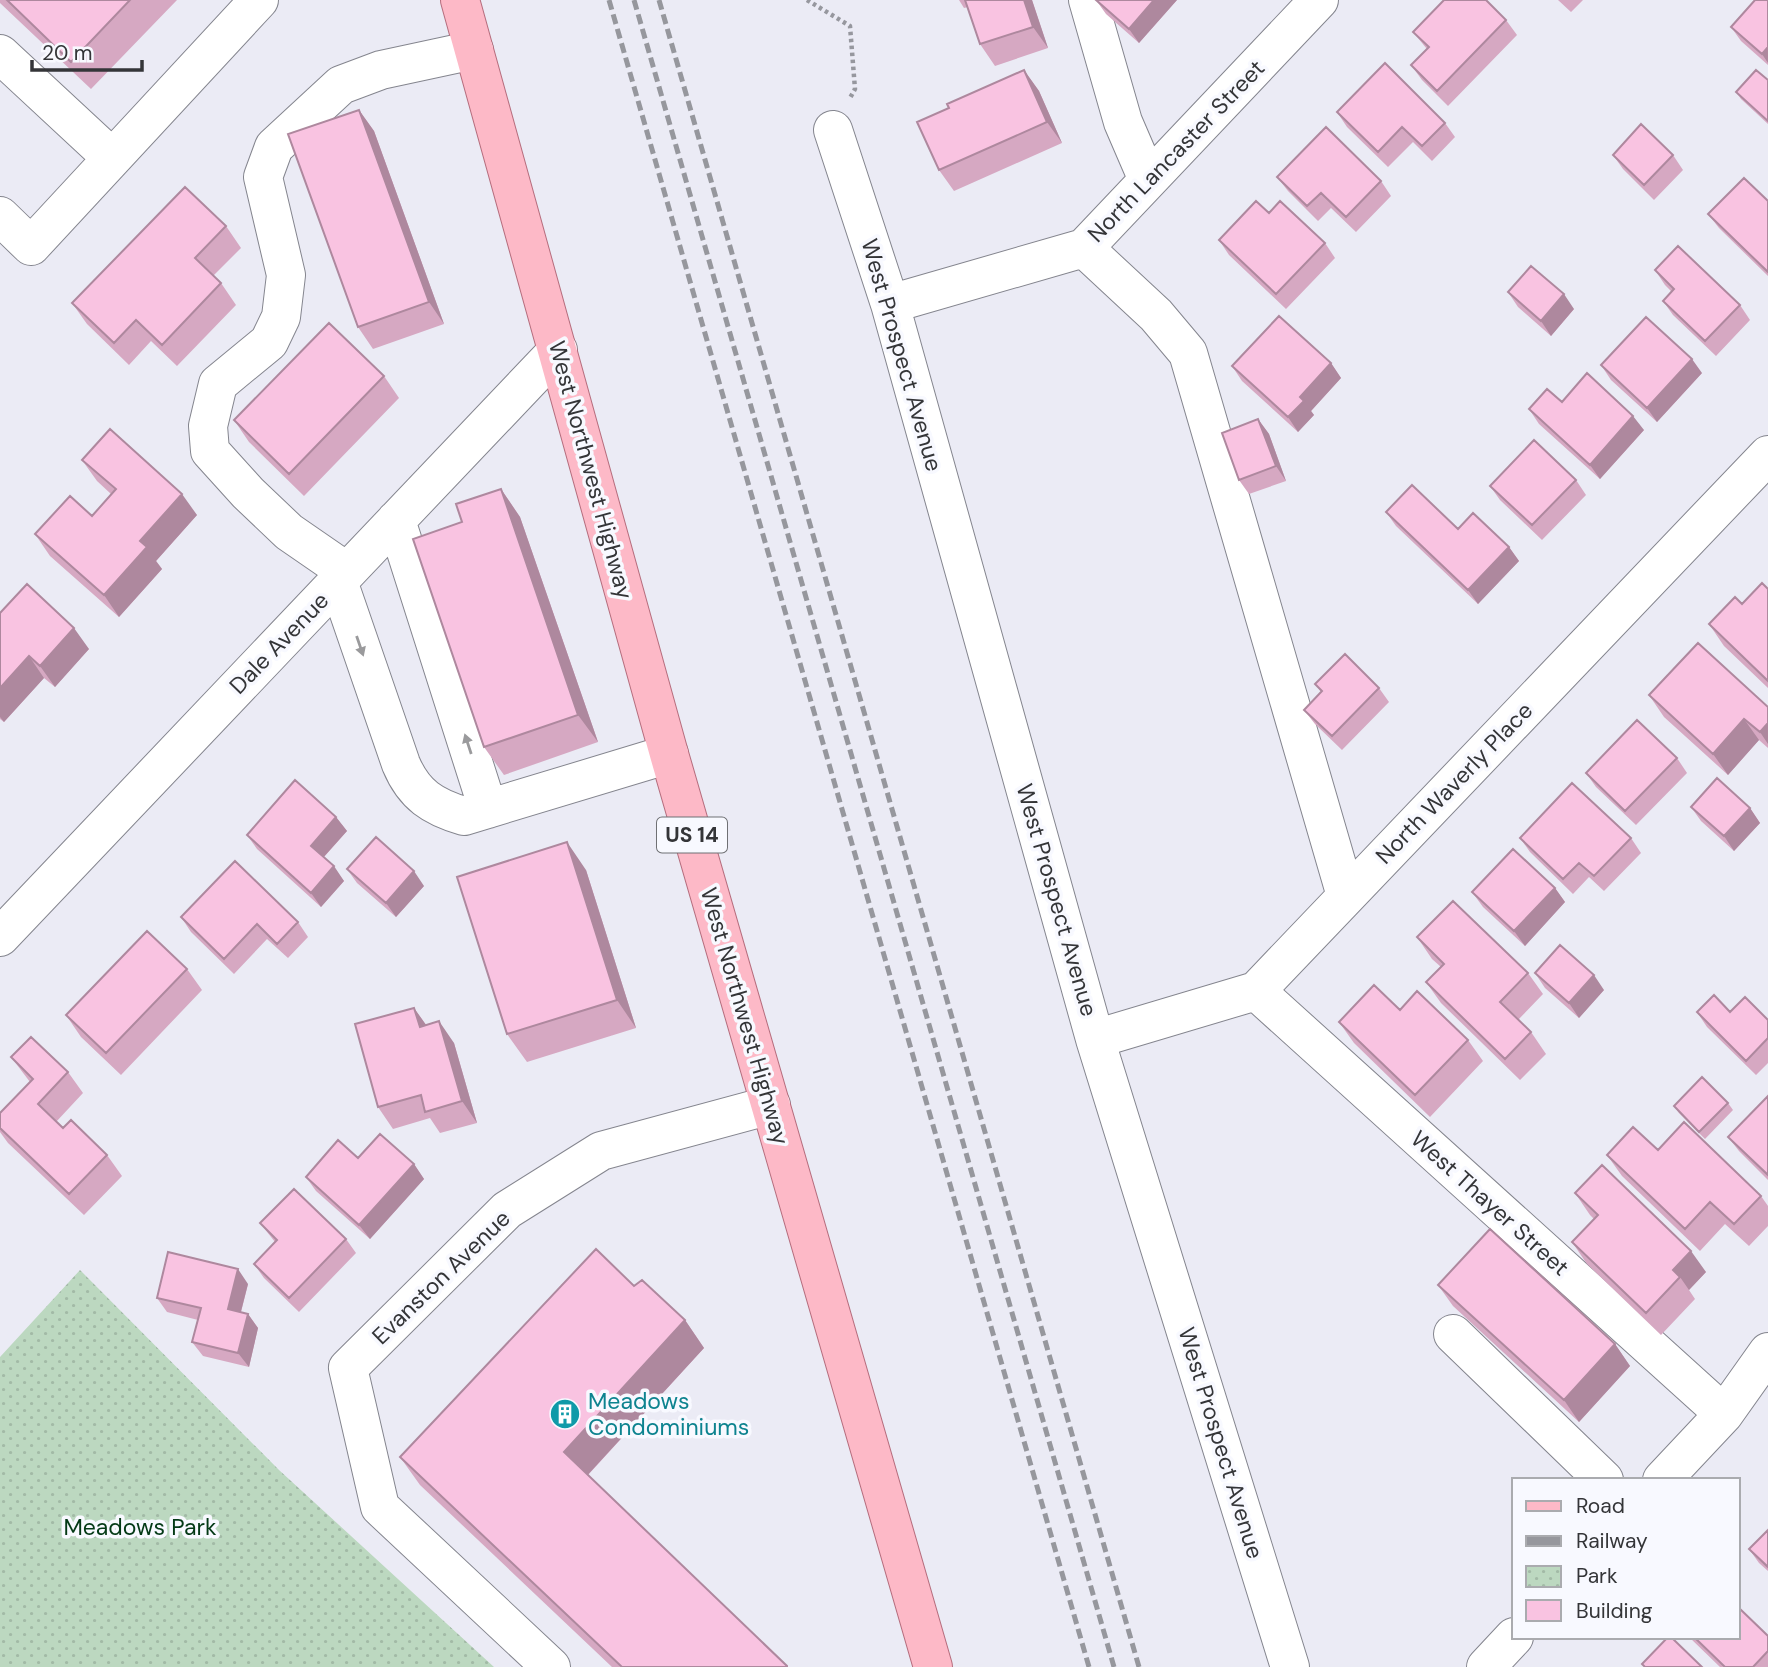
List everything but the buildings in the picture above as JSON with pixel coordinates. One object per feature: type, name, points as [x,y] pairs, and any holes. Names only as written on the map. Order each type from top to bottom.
[{"type":"main road","name":"West Northwest Highway","points":[[460,0],[668,754],[933,1667]]},
{"type":"street","points":[[0,216],[31,246],[259,0]]},
{"type":"street","points":[[1088,0],[1123,122],[1148,180]]},
{"type":"street","name":"North Lancaster Street","points":[[890,304],[1084,248],[1319,0]]},
{"type":"street","points":[[474,50],[381,70],[341,85],[274,147],[263,177],[286,275],[281,317],[269,342],[218,384],[208,426],[210,451],[248,493],[342,577],[408,782],[439,809],[464,816],[668,754]]},
{"type":"street","points":[[0,54],[112,158]]},
{"type":"street","name":"West Prospect Avenue","points":[[833,130],[890,304],[1096,1039],[1290,1667]]},
{"type":"street","points":[[1084,248],[1156,315],[1188,353],[1346,897]]},
{"type":"street","name":"Dale Avenue","points":[[0,937],[558,350]]},
{"type":"street","name":"North Waverly Place","points":[[1096,1039],[1256,991],[1768,455]]},
{"type":"street","points":[[396,520],[488,809]]},
{"type":"street","name":"West Thayer Street","points":[[1256,991],[1724,1414]]},
{"type":"street","name":"Evanston Avenue","points":[[551,1667],[380,1507],[348,1368],[508,1210],[601,1151],[771,1105]]},
{"type":"street","points":[[1453,1334],[1602,1478]]},
{"type":"street","points":[[1664,1478],[1724,1414],[1768,1352]]},
{"type":"street","points":[[1486,1667],[1512,1639]]},
{"type":"path","points":[[807,0],[850,26],[855,89],[833,130]]},
{"type":"green space","name":"Meadows Park","points":[[80,1270],[279,1470],[494,1667],[0,1667],[0,1357]]},
{"type":"railway","points":[[609,0],[1089,1667]]},
{"type":"railway","points":[[634,0],[1114,1667]]},
{"type":"railway","points":[[659,0],[1139,1667]]},
{"type":"place","name":"Meadows Condominiums","points":[[565,1414]]}]
